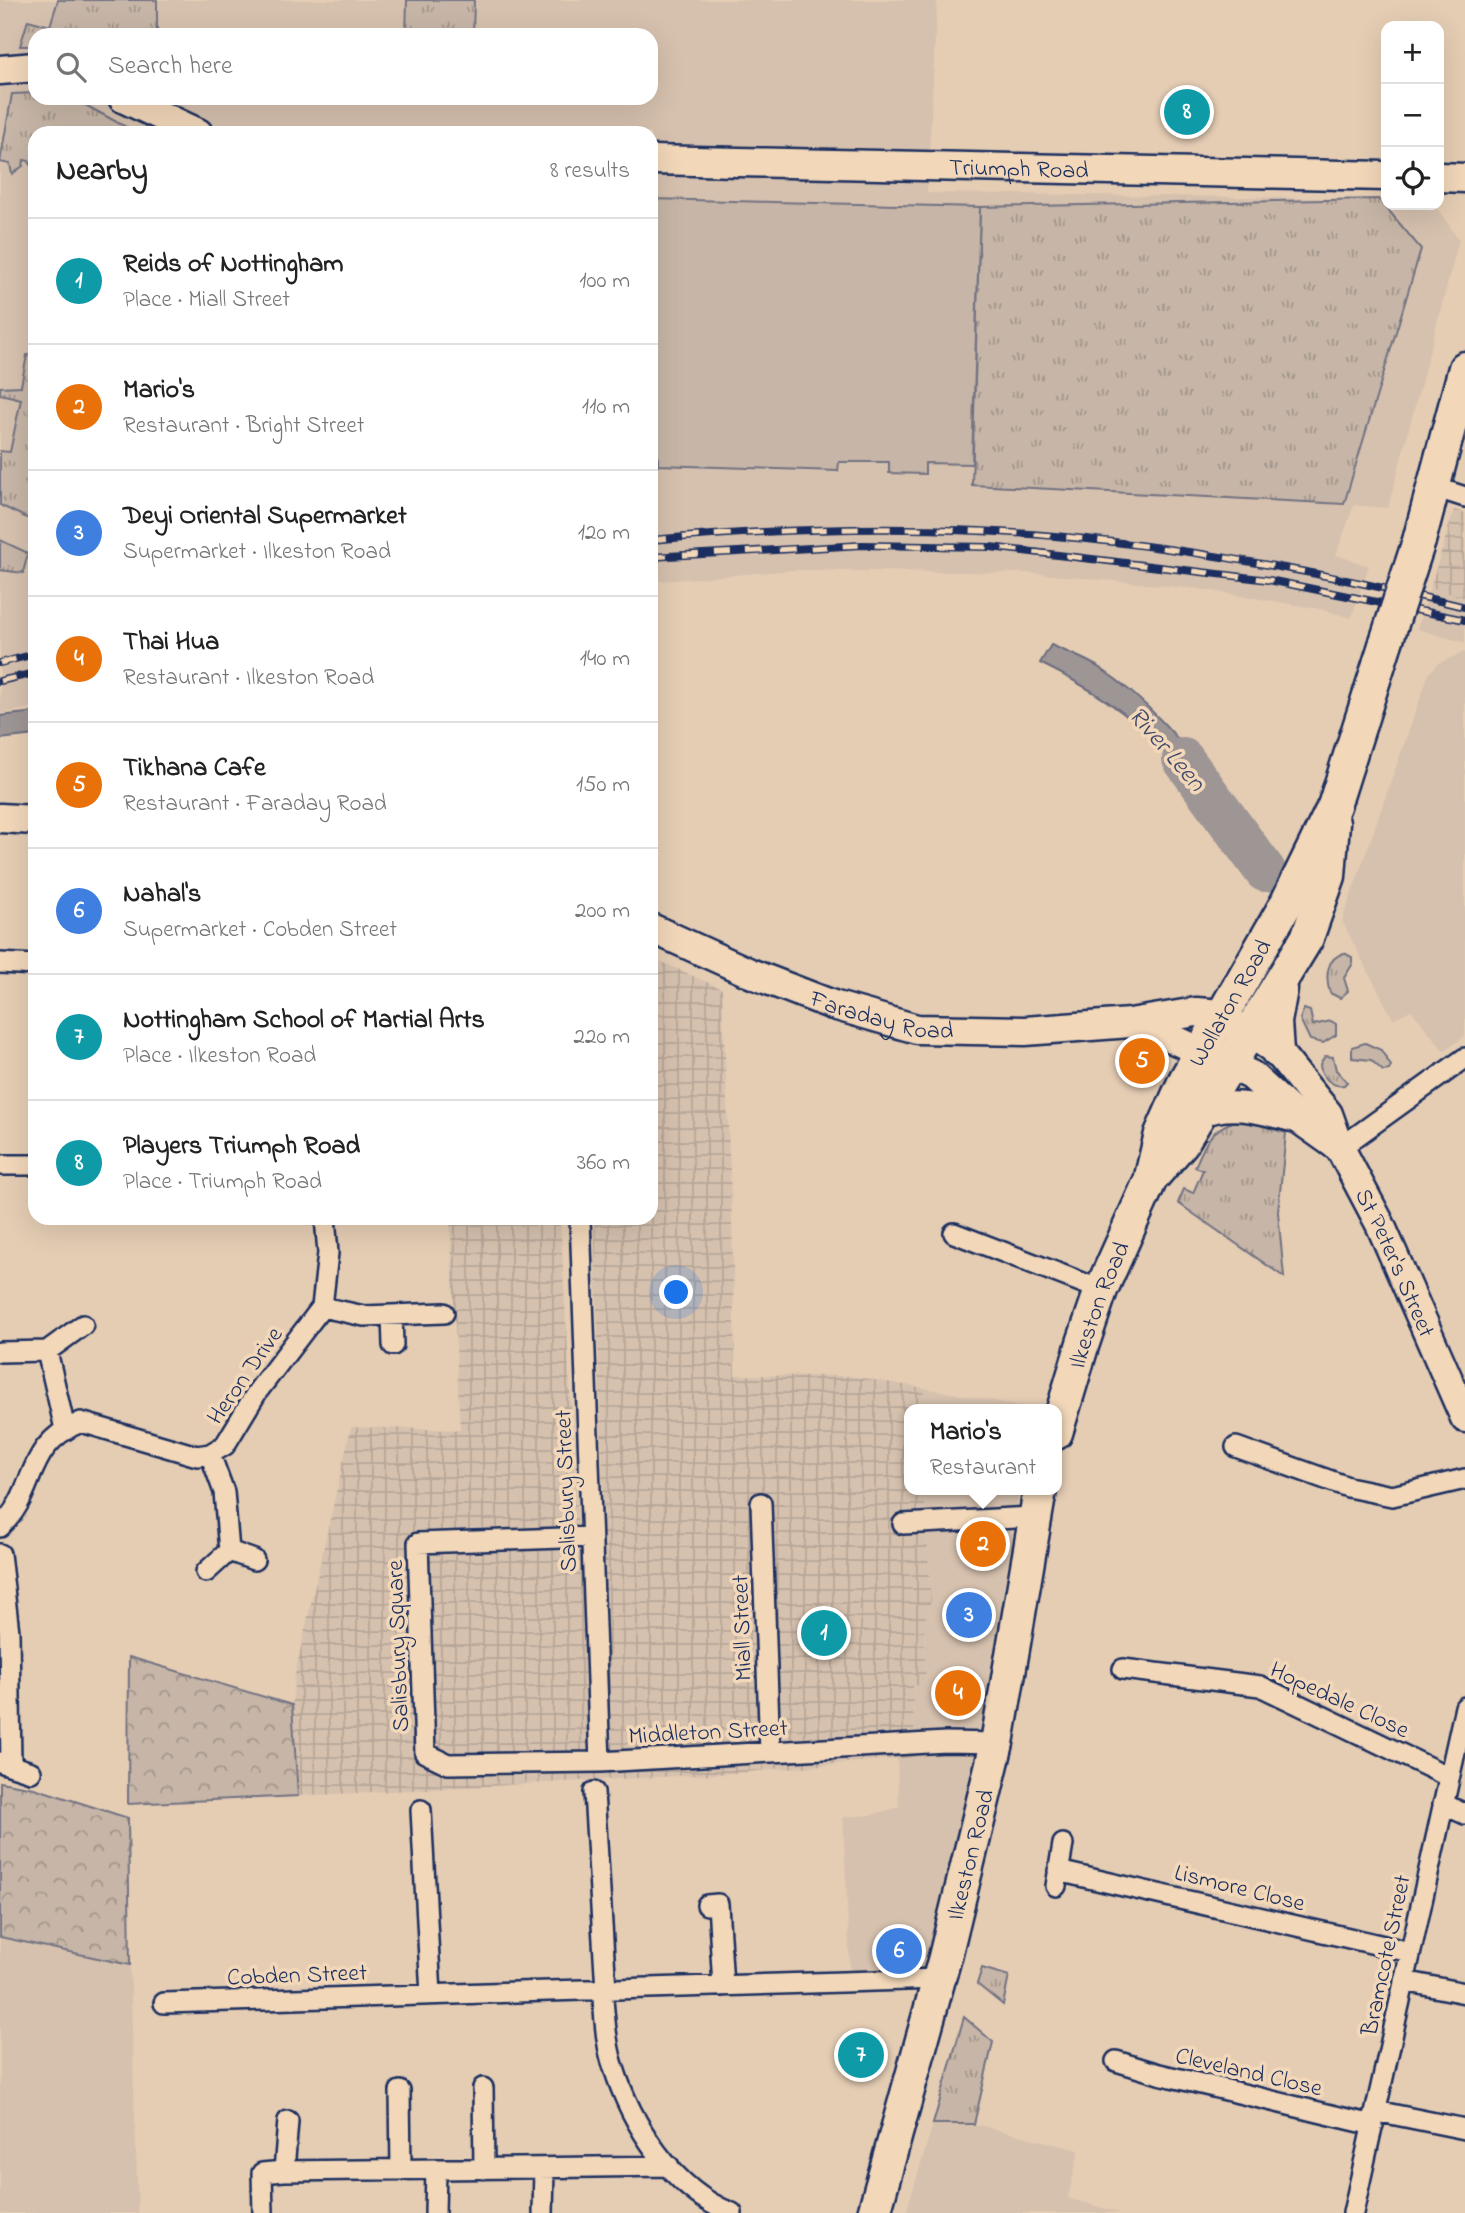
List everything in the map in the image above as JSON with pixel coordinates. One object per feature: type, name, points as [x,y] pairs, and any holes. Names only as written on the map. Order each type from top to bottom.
[{"type":"main road","name":"Wollaton Road","points":[[1150,1181],[1161,1134],[1235,1025],[1285,906],[1334,806],[1419,541],[1465,368]]},
{"type":"main road","name":"Wollaton Road","points":[[1277,1051],[1275,1023],[1282,984],[1307,938],[1329,876],[1334,806]]},
{"type":"main road","name":"Wollaton Road","points":[[1235,1025],[1282,984]]},
{"type":"main road","name":"Wollaton Road","points":[[1150,1181],[1182,1143],[1199,1113],[1215,1058]]},
{"type":"main road","name":"Ilkeston Road","points":[[1062,1414],[1101,1290],[1150,1181]]},
{"type":"main road","name":"Ilkeston Road","points":[[874,2213],[939,1979],[997,1743],[1036,1504]]},
{"type":"street","points":[[0,70],[28,68]]},
{"type":"street","points":[[139,105],[183,126]]},
{"type":"street","name":"Triumph Road","points":[[658,160],[1381,176]]},
{"type":"street","points":[[1444,177],[1465,178]]},
{"type":"street","points":[[1434,487],[1465,497]]},
{"type":"street","points":[[0,818],[28,820]]},
{"type":"street","name":"Faraday Road","points":[[658,931],[750,973],[833,1005],[917,1029],[1025,1031],[1130,1023],[1196,1012],[1235,1025]]},
{"type":"street","points":[[0,963],[28,965]]},
{"type":"street","name":"Faraday Road","points":[[1130,1023],[1158,1032],[1215,1058]]},
{"type":"street","name":"St Peter's Street","points":[[1235,1025],[1277,1051],[1328,1114],[1340,1148],[1380,1224],[1465,1418]]},
{"type":"street","name":"St Peter's Street","points":[[1215,1058],[1262,1083],[1299,1119],[1340,1148]]},
{"type":"street","points":[[1340,1148],[1465,1058]]},
{"type":"street","name":"St Peter's Street","points":[[1199,1113],[1218,1106],[1237,1104],[1299,1119]]},
{"type":"street","points":[[0,1165],[28,1165]]},
{"type":"street","points":[[326,1225],[328,1253],[322,1307],[349,1315],[443,1313]]},
{"type":"street","name":"Salisbury Street","points":[[580,1225],[600,1762]]},
{"type":"street","points":[[954,1233],[1101,1290]]},
{"type":"street","name":"Heron Drive","points":[[65,1429],[82,1422],[99,1425],[180,1453],[211,1454],[225,1445],[257,1392],[322,1307]]},
{"type":"street","points":[[392,1315],[393,1345]]},
{"type":"street","points":[[0,1352],[47,1351],[83,1325]]},
{"type":"street","points":[[0,1527],[12,1516],[49,1440],[65,1429],[47,1351]]},
{"type":"street","points":[[1236,1447],[1348,1487],[1392,1496],[1465,1479]]},
{"type":"street","points":[[211,1454],[223,1492],[229,1551]]},
{"type":"street","name":"Miall Street","points":[[761,1503],[770,1752]]},
{"type":"street","points":[[902,1524],[1036,1504]]},
{"type":"street","name":"Salisbury Square","points":[[425,1753],[418,1543],[591,1536]]},
{"type":"street","points":[[229,1551],[254,1560]]},
{"type":"street","points":[[205,1572],[229,1551]]},
{"type":"street","points":[[0,1554],[9,1632],[5,1763],[31,1772]]},
{"type":"street","name":"Hopedale Close","points":[[1123,1669],[1260,1686],[1449,1777]]},
{"type":"street","name":"Bramcote Street","points":[[1353,2213],[1465,1707]]},
{"type":"street","name":"Middleton Street","points":[[425,1753],[448,1764],[600,1762],[946,1742],[997,1743]]},
{"type":"street","points":[[594,1792],[604,1990],[612,2064],[635,2116],[669,2166],[689,2189],[714,2206],[732,2213]]},
{"type":"street","points":[[1443,1804],[1465,1814]]},
{"type":"street","points":[[421,1810],[431,1994]]},
{"type":"street","name":"Lismore Close","points":[[1063,1844],[1057,1879],[1410,1952]]},
{"type":"street","points":[[713,1905],[723,1986]]},
{"type":"street","name":"Cobden Street","points":[[164,2003],[939,1979]]},
{"type":"street","points":[[1404,1981],[1465,1993]]},
{"type":"street","name":"Cleveland Close","points":[[1116,2061],[1132,2068],[1374,2118],[1465,2129]]},
{"type":"street","points":[[483,2088],[484,2169]]},
{"type":"street","points":[[400,2091],[401,2170]]},
{"type":"street","points":[[285,2171],[288,2121]]},
{"type":"street","points":[[263,2213],[262,2173],[669,2166]]},
{"type":"street","points":[[544,2168],[544,2213]]},
{"type":"street","points":[[435,2213],[436,2169]]},
{"type":"shaded area","points":[[0,0],[937,0],[927,193],[1381,199],[1381,210],[1438,210],[1459,240],[1388,508],[1354,505],[1336,555],[1369,566],[1351,618],[1320,609],[1200,589],[1031,573],[794,570],[658,581],[658,126],[28,126],[28,708],[0,714]]},
{"type":"shaded area","points":[[1454,510],[1465,513],[1465,598],[1430,588]]},
{"type":"shaded area","points":[[1430,588],[1465,598],[1465,643],[1417,629]]},
{"type":"shaded area","points":[[1465,652],[1465,1036],[1444,1051],[1411,1010],[1393,1019],[1342,921],[1429,673],[1439,663]]},
{"type":"shaded area","points":[[658,960],[722,989],[732,1217],[735,1375],[850,1376],[924,1388],[924,1404],[904,1404],[904,1495],[924,1495],[931,1600],[924,1625],[926,1684],[913,1686],[915,1757],[735,1773],[298,1796],[292,1705],[295,1674],[351,1427],[460,1430],[450,1225],[560,1225],[578,1523],[604,1521],[594,1225],[658,1225]]},
{"type":"shaded area","points":[[924,1388],[1010,1404],[924,1404]]},
{"type":"shaded area","points":[[924,1495],[1018,1495],[972,1794],[924,1969],[850,1970],[843,1817],[871,1815],[899,1807],[897,1758],[915,1757],[913,1685],[926,1684],[924,1625],[931,1600]]},
{"type":"shaded area","points":[[0,1937],[130,1965],[138,2213],[0,2213]]},
{"type":"shaded area","points":[[933,2124],[974,2124],[1079,2150],[1068,2198],[1120,2213],[906,2213]]},
{"type":"green space","points":[[58,0],[157,0],[157,28],[28,28],[28,46],[20,46],[28,20],[50,26]]},
{"type":"green space","points":[[407,0],[474,0],[473,28],[406,28]]},
{"type":"green space","points":[[28,93],[28,105],[85,105],[124,126],[28,126],[28,161],[24,160],[23,166],[12,174],[10,164],[0,162],[12,94]]},
{"type":"green space","points":[[658,199],[980,207],[972,464],[925,463],[925,474],[889,473],[889,462],[839,462],[838,471],[658,465]]},
{"type":"green space","points":[[1379,199],[1381,210],[1388,210],[1421,249],[1344,504],[972,485],[980,207]]},
{"type":"green space","points":[[28,355],[28,519],[0,505],[0,451],[10,452],[21,399],[0,394],[0,387],[21,386]]},
{"type":"green space","points":[[0,540],[28,553],[23,573],[0,570]]},
{"type":"green space","points":[[1344,953],[1352,957],[1352,965],[1344,978],[1348,991],[1340,998],[1330,993],[1327,975],[1330,964],[1338,955]]},
{"type":"green space","points":[[1304,1009],[1310,1011],[1313,1025],[1331,1021],[1336,1024],[1336,1035],[1323,1043],[1310,1040],[1300,1019]]},
{"type":"green space","points":[[1365,1043],[1381,1050],[1391,1066],[1389,1070],[1383,1071],[1371,1060],[1352,1058],[1352,1047]]},
{"type":"green space","points":[[1325,1056],[1333,1057],[1336,1070],[1347,1082],[1344,1085],[1335,1085],[1324,1077],[1320,1064]]},
{"type":"green space","points":[[1233,1122],[1250,1122],[1286,1133],[1278,1212],[1284,1277],[1178,1203],[1184,1189],[1193,1193],[1203,1170],[1195,1167],[1208,1140],[1218,1129]]},
{"type":"green space","points":[[129,1657],[292,1705],[298,1796],[128,1804]]},
{"type":"green space","points":[[0,1782],[34,1788],[128,1818],[130,1965],[0,1937]]},
{"type":"green space","points":[[982,1968],[1009,1976],[1003,2005],[977,1984]]},
{"type":"green space","points":[[964,2017],[993,2042],[974,2124],[933,2124]]},
{"type":"water","points":[[1051,645],[1100,668],[1152,711],[1225,796],[1211,812],[1164,752],[1137,724],[1091,691],[1040,663]]},
{"type":"water","points":[[28,713],[28,736],[0,739],[0,716]]},
{"type":"waterway","name":"River Leen","points":[[1183,759],[1265,871]]},
{"type":"railway","points":[[658,539],[774,531],[856,529],[979,531],[1100,540],[1285,568],[1465,607]]},
{"type":"railway","points":[[658,557],[862,545],[990,547],[1269,580],[1465,620]]},
{"type":"railway","points":[[0,663],[28,656]]},
{"type":"railway","points":[[0,681],[28,675]]},
{"type":"place","name":"Players Triumph Road","points":[[1187,112]]},
{"type":"place","name":"Tikhana Cafe","points":[[1142,1061]]},
{"type":"place","name":"Mario's","points":[[983,1544]]},
{"type":"place","name":"Deyi Oriental Supermarket","points":[[969,1615]]},
{"type":"place","name":"Reids of Nottingham","points":[[824,1633]]},
{"type":"place","name":"Thai Hua","points":[[958,1693]]},
{"type":"place","name":"Nahal's","points":[[899,1951]]},
{"type":"place","name":"Nottingham School of Martial Arts","points":[[861,2055]]}]
